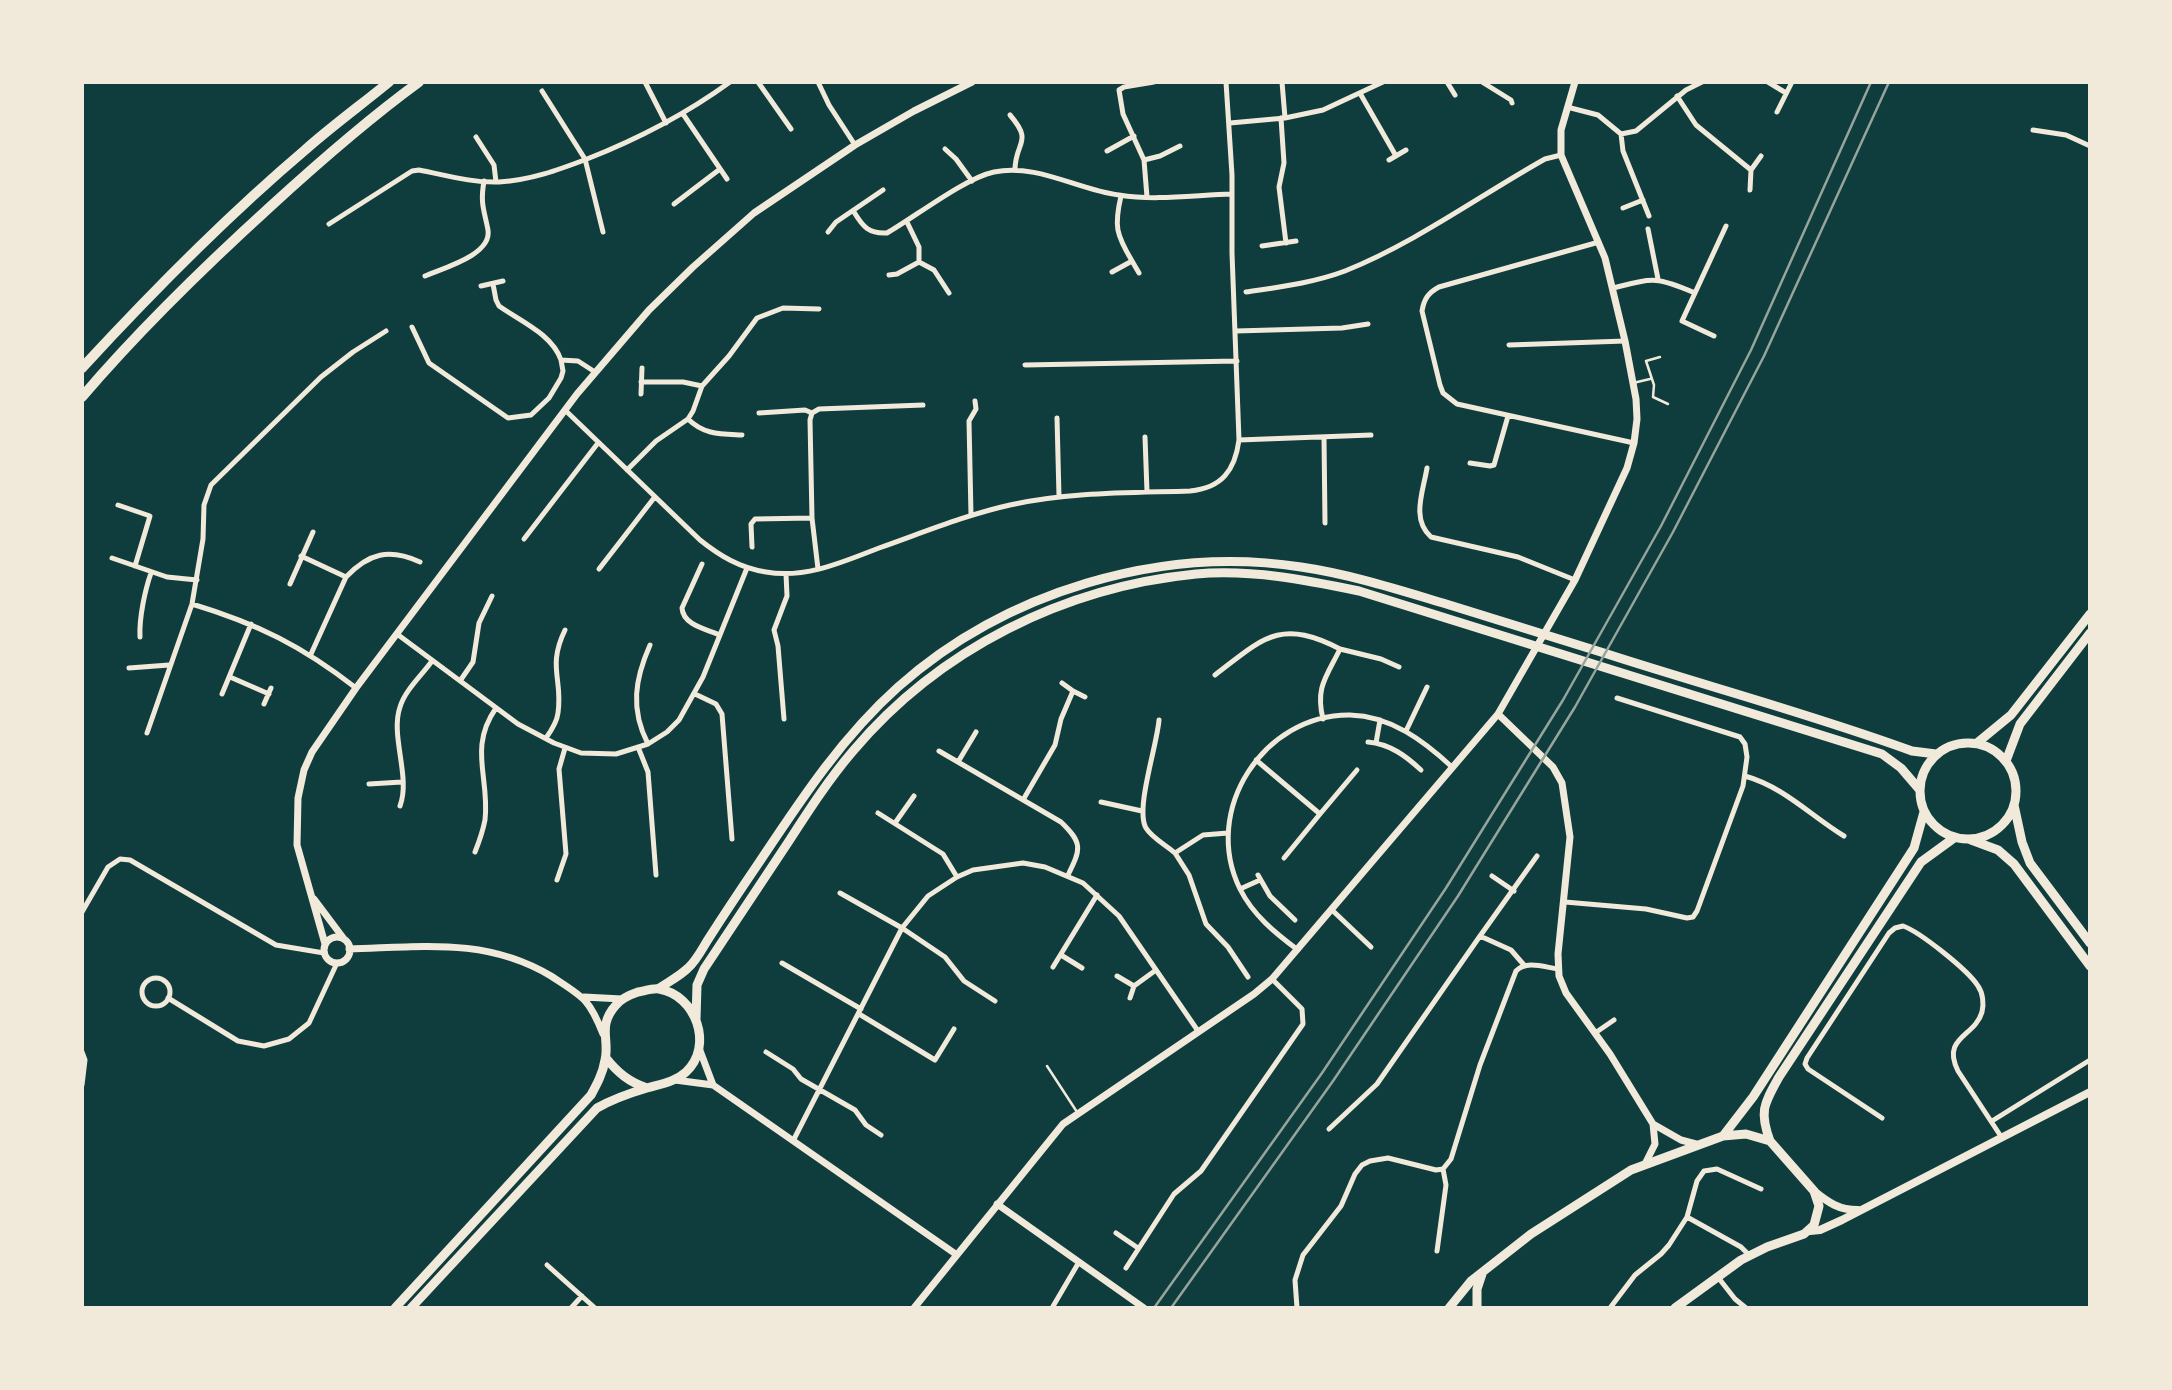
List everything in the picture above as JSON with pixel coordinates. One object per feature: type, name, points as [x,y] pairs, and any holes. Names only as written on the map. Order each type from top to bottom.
[{"type":"highway","points":[[82,368],[142,304],[234,214],[306,149],[389,82]]},
{"type":"highway","points":[[82,397],[211,261],[317,164],[419,82]]},
{"type":"main road","points":[[395,1308],[591,1095],[599,1081],[606,1058],[603,1034],[607,1018],[622,999],[658,989],[689,968],[811,783],[848,737],[924,665],[953,645],[990,623],[1076,586],[1109,576],[1208,563],[1297,566],[1384,585],[1912,751],[1936,754]]},
{"type":"main road","points":[[411,1308],[592,1113],[608,1102],[675,1080],[694,1062],[699,1048],[697,985],[704,969],[824,788],[852,751],[886,714],[944,665],[989,638],[1070,602],[1142,582],[1198,574],[1279,577],[1359,591],[1882,754],[1901,768],[1919,789]]},
{"type":"main road","points":[[1977,743],[2011,715],[2090,614]]},
{"type":"main road","points":[[2006,761],[2020,724],[2090,634]]},
{"type":"main road","points":[[2090,943],[2030,863],[2022,842],[2014,805],[2015,781],[2006,761],[1996,752],[1977,743],[1948,746],[1936,754],[1924,769],[1919,789],[1924,813],[1937,830],[1954,838],[1971,840],[1998,850],[2014,864],[2090,966]]},
{"type":"main road","points":[[1971,840],[1992,834],[2005,822],[2014,805]]},
{"type":"main road","points":[[1723,1136],[1753,1097],[1914,848],[1924,813]]},
{"type":"main road","points":[[1858,1210],[1844,1210],[1828,1203],[1770,1141],[1763,1116],[1766,1101],[1920,862],[1954,838]]},
{"type":"main road","points":[[658,989],[675,995],[686,1003],[696,1018]]},
{"type":"main road","points":[[606,1058],[617,1072],[632,1083],[647,1088]]},
{"type":"main road","points":[[1675,1308],[1750,1255],[1810,1231],[1820,1230],[2090,1092]]},
{"type":"main road","points":[[1449,1308],[1471,1281],[1531,1234],[1612,1181],[1645,1164],[1723,1136],[1752,1135],[1770,1141]]},
{"type":"main road","points":[[1810,1231],[1818,1211],[1814,1191]]},
{"type":"main road","points":[[1477,1308],[1477,1289],[1482,1274]]},
{"type":"street","points":[[645,82],[666,123]]},
{"type":"street","points":[[329,224],[412,171],[496,182],[550,174],[625,145],[683,114],[730,82]]},
{"type":"street","points":[[758,82],[791,129]]},
{"type":"street","points":[[818,82],[855,145]]},
{"type":"street","points":[[337,963],[328,959],[324,953],[325,944],[314,899],[302,868],[297,845],[298,798],[304,769],[312,752],[356,688],[565,410],[649,310],[754,213],[855,145],[972,82]]},
{"type":"street","points":[[1147,197],[1144,160],[1123,114],[1119,90],[1154,82]]},
{"type":"street","points":[[565,410],[654,498],[719,555],[747,568],[786,574],[818,569],[971,515],[1059,496],[1190,491],[1210,487],[1222,480],[1231,469],[1237,457],[1239,440],[1230,123],[1226,82]]},
{"type":"street","points":[[1282,82],[1284,163],[1279,187],[1286,243]]},
{"type":"street","points":[[1230,123],[1283,118],[1323,110],[1360,95],[1382,82]]},
{"type":"street","points":[[1447,82],[1455,94]]},
{"type":"street","points":[[1482,82],[1512,103]]},
{"type":"street","points":[[914,1308],[1053,1134],[1077,1112],[1254,994],[1272,979],[1498,714],[1575,580],[1620,488],[1634,443],[1637,419],[1633,383],[1613,288],[1599,242],[1561,155],[1561,130],[1575,82]]},
{"type":"street","points":[[1621,134],[1636,131],[1677,96],[1702,82]]},
{"type":"street","points":[[1768,82],[1786,93]]},
{"type":"street","points":[[1777,112],[1791,82]]},
{"type":"street","points":[[542,92],[585,159],[603,232]]},
{"type":"street","points":[[1360,95],[1396,156]]},
{"type":"street","points":[[1677,96],[1696,125],[1751,170]]},
{"type":"street","points":[[1567,107],[1598,115],[1621,134],[1623,151],[1649,216]]},
{"type":"street","points":[[683,114],[727,179]]},
{"type":"street","points":[[1010,115],[1024,137],[1024,143],[1015,156],[1015,170]]},
{"type":"street","points":[[2033,130],[2066,135],[2090,146]]},
{"type":"street","points":[[1107,151],[1133,136]]},
{"type":"street","points":[[476,137],[494,165],[496,182]]},
{"type":"street","points":[[1144,160],[1180,146]]},
{"type":"street","points":[[945,149],[957,159],[972,181]]},
{"type":"street","points":[[1389,160],[1406,150]]},
{"type":"street","points":[[1246,292],[1318,280],[1344,271],[1398,246],[1545,159],[1561,155]]},
{"type":"street","points":[[1750,190],[1751,170],[1761,156]]},
{"type":"street","points":[[674,204],[720,169]]},
{"type":"street","points":[[854,212],[864,228],[871,232],[887,233],[972,181],[995,172],[1015,170],[1045,174],[1121,196],[1232,194]]},
{"type":"street","points":[[425,276],[464,259],[485,246],[488,235],[481,202],[484,181]]},
{"type":"street","points":[[828,232],[836,222],[883,190]]},
{"type":"street","points":[[1121,196],[1117,235],[1139,273]]},
{"type":"street","points":[[1623,208],[1643,200]]},
{"type":"street","points":[[906,222],[919,247],[919,262]]},
{"type":"street","points":[[1714,336],[1682,321],[1726,226]]},
{"type":"street","points":[[1648,229],[1658,279]]},
{"type":"street","points":[[1262,246],[1296,241]]},
{"type":"street","points":[[1599,242],[1439,287],[1424,301],[1422,311],[1443,393],[1457,404],[1634,443]]},
{"type":"street","points":[[1112,272],[1132,261]]},
{"type":"street","points":[[889,275],[897,274],[919,262]]},
{"type":"street","points":[[919,262],[934,270],[949,293]]},
{"type":"street","points":[[1613,288],[1658,279],[1695,293]]},
{"type":"street","points":[[481,286],[503,281]]},
{"type":"street","points":[[412,327],[429,363],[508,418],[531,415],[549,398],[561,378],[561,360],[548,338],[499,306],[494,284]]},
{"type":"street","points":[[627,470],[656,442],[688,419],[702,386],[729,356],[757,317],[783,308],[819,309]]},
{"type":"street","points":[[1236,331],[1342,328],[1368,324]]},
{"type":"street","points":[[147,733],[192,604],[203,539],[204,505],[211,485],[321,377],[386,331]]},
{"type":"street","points":[[1509,345],[1625,341]]},
{"type":"street","points":[[561,360],[578,361],[595,372]]},
{"type":"street","points":[[1025,365],[1237,361]]},
{"type":"street","points":[[641,394],[642,368]]},
{"type":"street","points":[[641,382],[683,382],[702,386]]},
{"type":"street","points":[[971,515],[970,421],[975,401]]},
{"type":"street","points":[[818,569],[812,518],[812,413],[819,409],[923,405]]},
{"type":"street","points":[[759,413],[805,410],[812,413]]},
{"type":"street","points":[[1470,463],[1494,465],[1508,416]]},
{"type":"street","points":[[1057,418],[1059,496]]},
{"type":"street","points":[[688,419],[706,432],[742,435]]},
{"type":"street","points":[[1239,440],[1371,435]]},
{"type":"street","points":[[1145,438],[1146,492]]},
{"type":"street","points":[[1324,438],[1325,523]]},
{"type":"street","points":[[524,539],[598,443]]},
{"type":"street","points":[[1427,468],[1419,512],[1424,531],[1431,537],[1518,557],[1575,580]]},
{"type":"street","points":[[599,569],[654,498]]},
{"type":"street","points":[[118,505],[150,516],[135,566]]},
{"type":"street","points":[[752,547],[751,524],[755,519],[812,518]]},
{"type":"street","points":[[290,584],[313,532]]},
{"type":"street","points":[[310,654],[346,577],[362,563],[396,553],[420,562]]},
{"type":"street","points":[[301,556],[346,577]]},
{"type":"street","points":[[112,558],[151,573],[197,580]]},
{"type":"street","points":[[702,564],[682,608],[682,615],[687,621],[720,635]]},
{"type":"street","points":[[397,635],[518,724],[565,748],[581,753],[616,754],[648,744],[667,732],[679,720],[695,694],[747,568]]},
{"type":"street","points":[[140,637],[139,624],[151,573]]},
{"type":"street","points":[[784,719],[778,646],[774,630],[787,596],[786,574]]},
{"type":"street","points":[[460,681],[473,662],[479,623],[492,596]]},
{"type":"street","points":[[192,604],[251,624],[310,654],[356,688]]},
{"type":"street","points":[[222,694],[251,624]]},
{"type":"street","points":[[546,738],[558,715],[555,660],[565,631]]},
{"type":"street","points":[[1214,675],[1259,641],[1277,635],[1307,634],[1340,649],[1381,659],[1399,667]]},
{"type":"street","points":[[648,744],[639,722],[636,685],[650,645]]},
{"type":"street","points":[[1323,719],[1318,699],[1319,691],[1340,649]]},
{"type":"street","points":[[400,806],[403,792],[398,714],[400,706],[432,661]]},
{"type":"street","points":[[129,668],[170,665]]},
{"type":"street","points":[[229,677],[270,691],[264,704]]},
{"type":"street","points":[[1062,683],[1085,698]]},
{"type":"street","points":[[1406,731],[1427,687]]},
{"type":"street","points":[[1023,800],[1055,745],[1061,719],[1073,691]]},
{"type":"street","points":[[695,694],[716,704],[722,714],[732,839]]},
{"type":"street","points":[[1565,902],[1646,909],[1693,917],[1745,776],[1747,757],[1745,744],[1740,737],[1617,698]]},
{"type":"street","points":[[475,852],[484,821],[483,731],[496,708]]},
{"type":"street","points":[[1498,714],[1553,767],[1562,783],[1569,817],[1570,855],[1558,969],[1560,981],[1653,1124],[1655,1144],[1645,1164]]},
{"type":"street","points":[[1298,950],[1265,923],[1251,907],[1240,889],[1231,862],[1228,833],[1230,815],[1239,786],[1256,760],[1278,738],[1306,723],[1350,715],[1380,720],[1406,731],[1452,767]]},
{"type":"street","points":[[1158,720],[1157,740],[1142,811],[1148,831],[1175,853],[1189,875],[1206,924],[1228,947],[1248,977]]},
{"type":"street","points":[[1376,743],[1380,720]]},
{"type":"street","points":[[958,762],[975,732]]},
{"type":"street","points":[[1368,742],[1401,753],[1421,770]]},
{"type":"street","points":[[638,747],[648,772],[656,875]]},
{"type":"street","points":[[557,880],[566,854],[559,769],[565,748]]},
{"type":"street","points":[[939,751],[1061,822],[1075,835],[1078,847],[1068,875]]},
{"type":"street","points":[[1256,760],[1320,814]]},
{"type":"street","points":[[1284,858],[1357,770]]},
{"type":"street","points":[[1745,776],[1760,780],[1778,790],[1844,836]]},
{"type":"street","points":[[369,784],[402,782]]},
{"type":"street","points":[[895,823],[914,796]]},
{"type":"street","points":[[1101,802],[1142,811]]},
{"type":"street","points":[[878,813],[943,854],[957,877]]},
{"type":"street","points":[[1175,853],[1203,835],[1228,833]]},
{"type":"street","points":[[1329,1129],[1377,1084],[1537,856]]},
{"type":"street","points":[[82,912],[107,867],[120,859],[130,860],[276,946],[324,953]]},
{"type":"street","points":[[793,1141],[902,928],[928,896],[973,870],[1023,863],[1045,867],[1068,875],[1097,895],[1119,916],[1198,1031]]},
{"type":"street","points":[[1492,876],[1514,891]]},
{"type":"street","points":[[1240,889],[1259,877],[1270,896],[1296,920]]},
{"type":"street","points":[[840,894],[902,928],[945,957],[964,981],[995,1001]]},
{"type":"street","points":[[1053,967],[1097,895]]},
{"type":"street","points":[[168,998],[237,1041],[264,1046],[289,1039],[309,1023],[337,963],[347,957],[349,948],[314,899]]},
{"type":"street","points":[[1332,910],[1371,947]]},
{"type":"street","points":[[1882,1118],[1808,1069],[1805,1064],[1889,933],[1902,926],[1932,944],[1979,986],[1983,1003],[1982,1014],[1977,1023],[1958,1041],[1954,1060],[2002,1138]]},
{"type":"street","points":[[1480,936],[1511,950],[1524,965],[1558,969]]},
{"type":"street","points":[[325,944],[332,938],[344,939]]},
{"type":"street","points":[[349,948],[475,948],[527,963],[584,997],[603,1034]]},
{"type":"street","points":[[1061,956],[1082,968]]},
{"type":"street","points":[[782,963],[935,1059],[954,1028]]},
{"type":"street","points":[[1297,1308],[1295,1280],[1303,1255],[1341,1206],[1355,1174],[1362,1165],[1388,1158],[1436,1170],[1443,1169],[1451,1158],[1484,1055],[1516,971],[1524,965]]},
{"type":"street","points":[[1130,998],[1134,986],[1156,970]]},
{"type":"street","points":[[1117,976],[1134,986]]},
{"type":"street","points":[[152,979],[162,980],[168,987],[168,998],[161,1005],[152,1005],[142,996],[143,986],[152,979]]},
{"type":"street","points":[[1126,1268],[1174,1194],[1202,1171],[1303,1024],[1302,1009],[1272,979]]},
{"type":"street","points":[[584,997],[622,999]]},
{"type":"street","points":[[1595,1033],[1614,1020]]},
{"type":"street","points":[[699,1048],[713,1086]]},
{"type":"street","points":[[82,1052],[85,1060],[82,1085]]},
{"type":"street","points":[[766,1052],[793,1069],[801,1080],[855,1110],[866,1125],[881,1135]]},
{"type":"street","points":[[1992,1121],[2090,1060]]},
{"type":"street","points":[[675,1080],[713,1086],[957,1255]]},
{"type":"street","points":[[1653,1124],[1681,1140],[1696,1144]]},
{"type":"street","points":[[1437,1251],[1446,1185],[1443,1169]]},
{"type":"street","points":[[1610,1308],[1635,1275],[1665,1250],[1687,1216],[1701,1173],[1707,1169],[1717,1169],[1761,1189]]},
{"type":"street","points":[[997,1204],[1144,1308]]},
{"type":"street","points":[[1687,1216],[1750,1255]]},
{"type":"street","points":[[1116,1233],[1138,1248]]},
{"type":"street","points":[[1052,1308],[1079,1262]]},
{"type":"street","points":[[547,1265],[595,1308]]},
{"type":"street","points":[[1717,1276],[1735,1299],[1746,1308]]},
{"type":"street","points":[[570,1308],[582,1296]]},
{"type":"lane","points":[[1660,357],[1646,361],[1654,385],[1653,397],[1668,404]]},
{"type":"lane","points":[[1633,383],[1650,379]]},
{"type":"lane","points":[[1047,1066],[1077,1112]]},
{"type":"railway","points":[[1154,1308],[1322,1073],[1446,888],[1563,700],[1661,526],[1751,350],[1871,82]]},
{"type":"railway","points":[[1171,1308],[1333,1081],[1458,896],[1575,707],[1673,532],[1764,356],[1889,82]]}]
